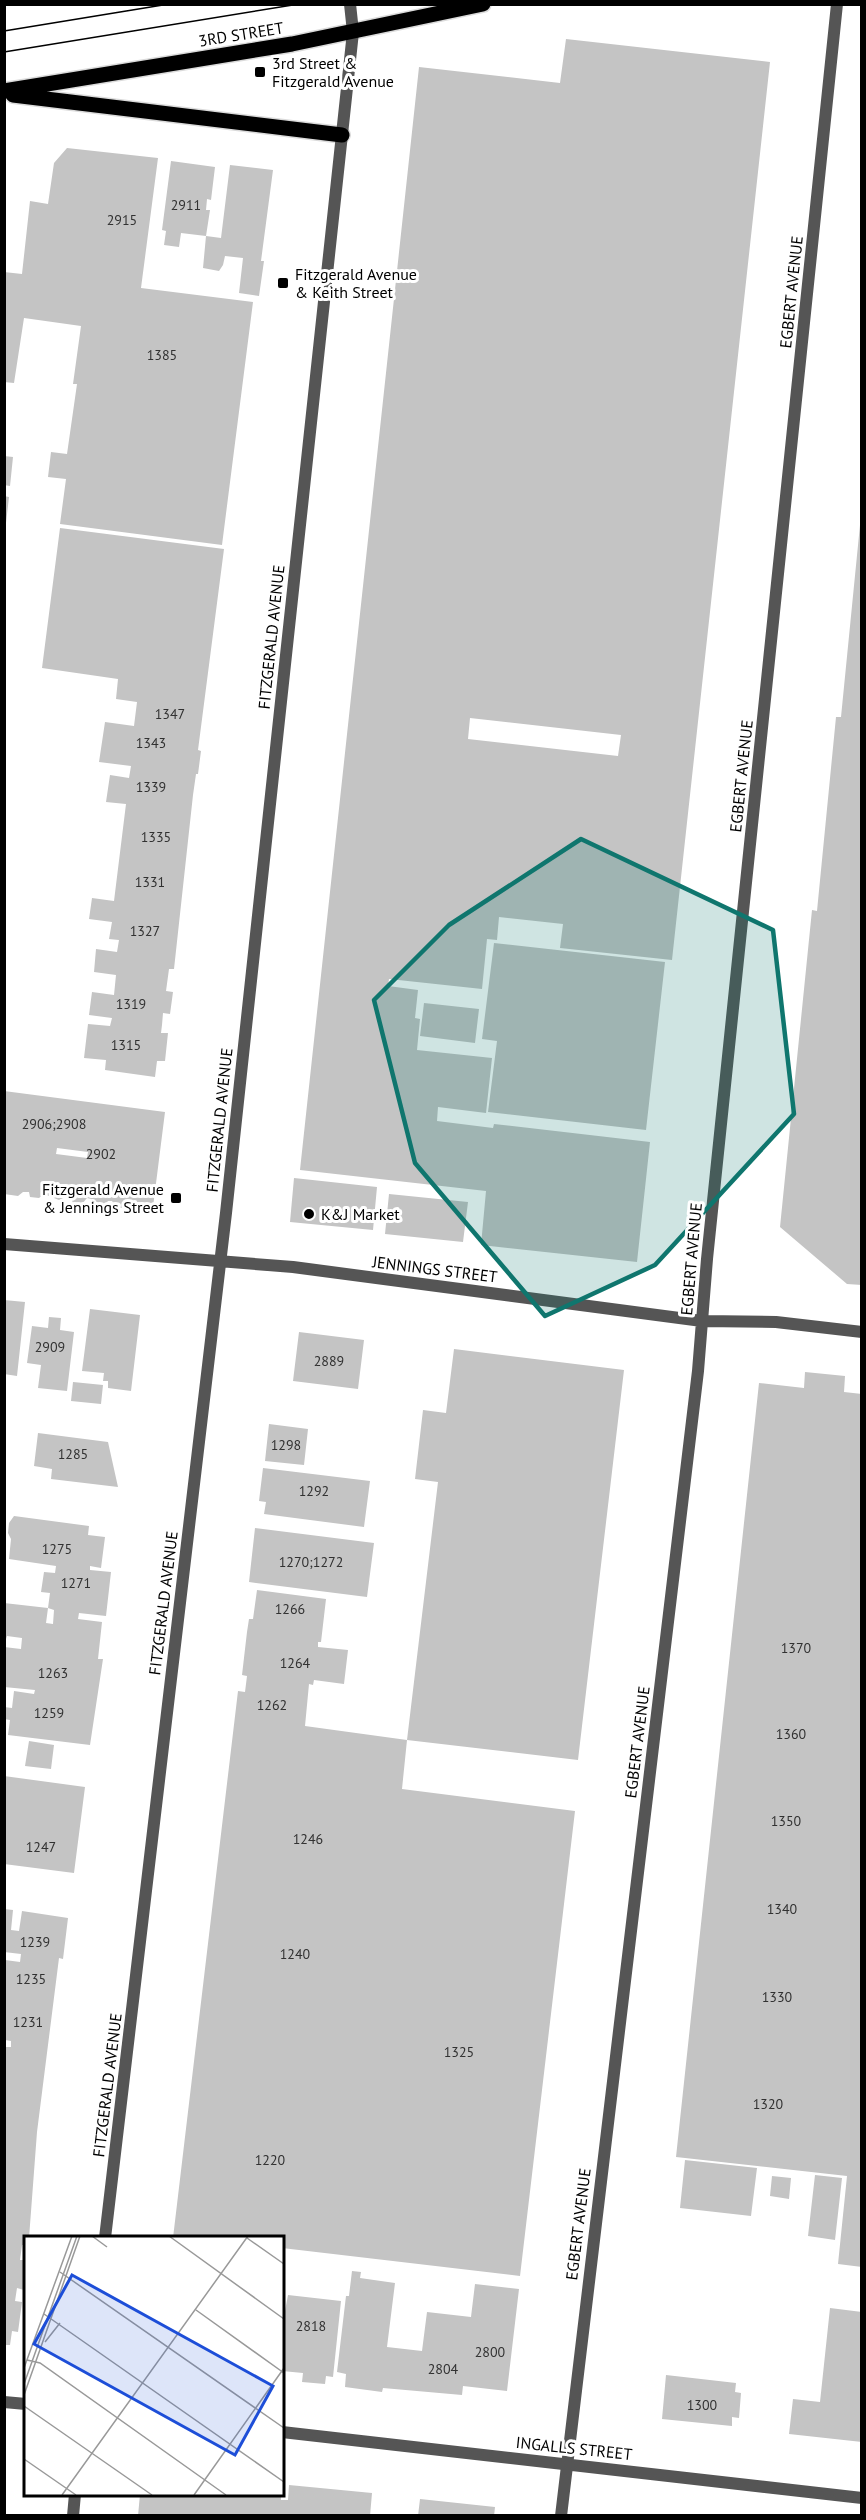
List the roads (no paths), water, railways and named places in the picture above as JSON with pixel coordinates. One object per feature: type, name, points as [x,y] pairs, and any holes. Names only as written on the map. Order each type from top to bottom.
[{"type":"main road","name":"3RD STREET","points":[[4,92],[353,32],[483,4]]},
{"type":"main road","points":[[4,92],[342,135]]},
{"type":"street","name":"FITZGERALD AVENUE","points":[[105,2236],[220,1263],[353,32],[350,4]]},
{"type":"street","name":"EGBERT AVENUE","points":[[561,2516],[697,1383],[837,4]]},
{"type":"street","name":"JENNINGS STREET","points":[[4,1244],[293,1268],[702,1320],[776,1322],[861,1332]]},
{"type":"street","points":[[4,2402],[24,2404]]},
{"type":"street","name":"INGALLS STREET","points":[[284,2432],[861,2498]]},
{"type":"street","points":[[73,2516],[75,2496]]},
{"type":"tram line","points":[[4,31],[169,4]]},
{"type":"tram line","points":[[4,52],[299,4]]},
{"type":"place","name":"3rd Street & Fitzgerald Avenue","points":[[260,72]]},
{"type":"place","name":"Fitzgerald Avenue & Keith Street","points":[[283,283]]},
{"type":"place","name":"Fitzgerald Avenue & Jennings Street","points":[[176,1198]]},
{"type":"place","name":"K&J Market","points":[[309,1214]]}]
